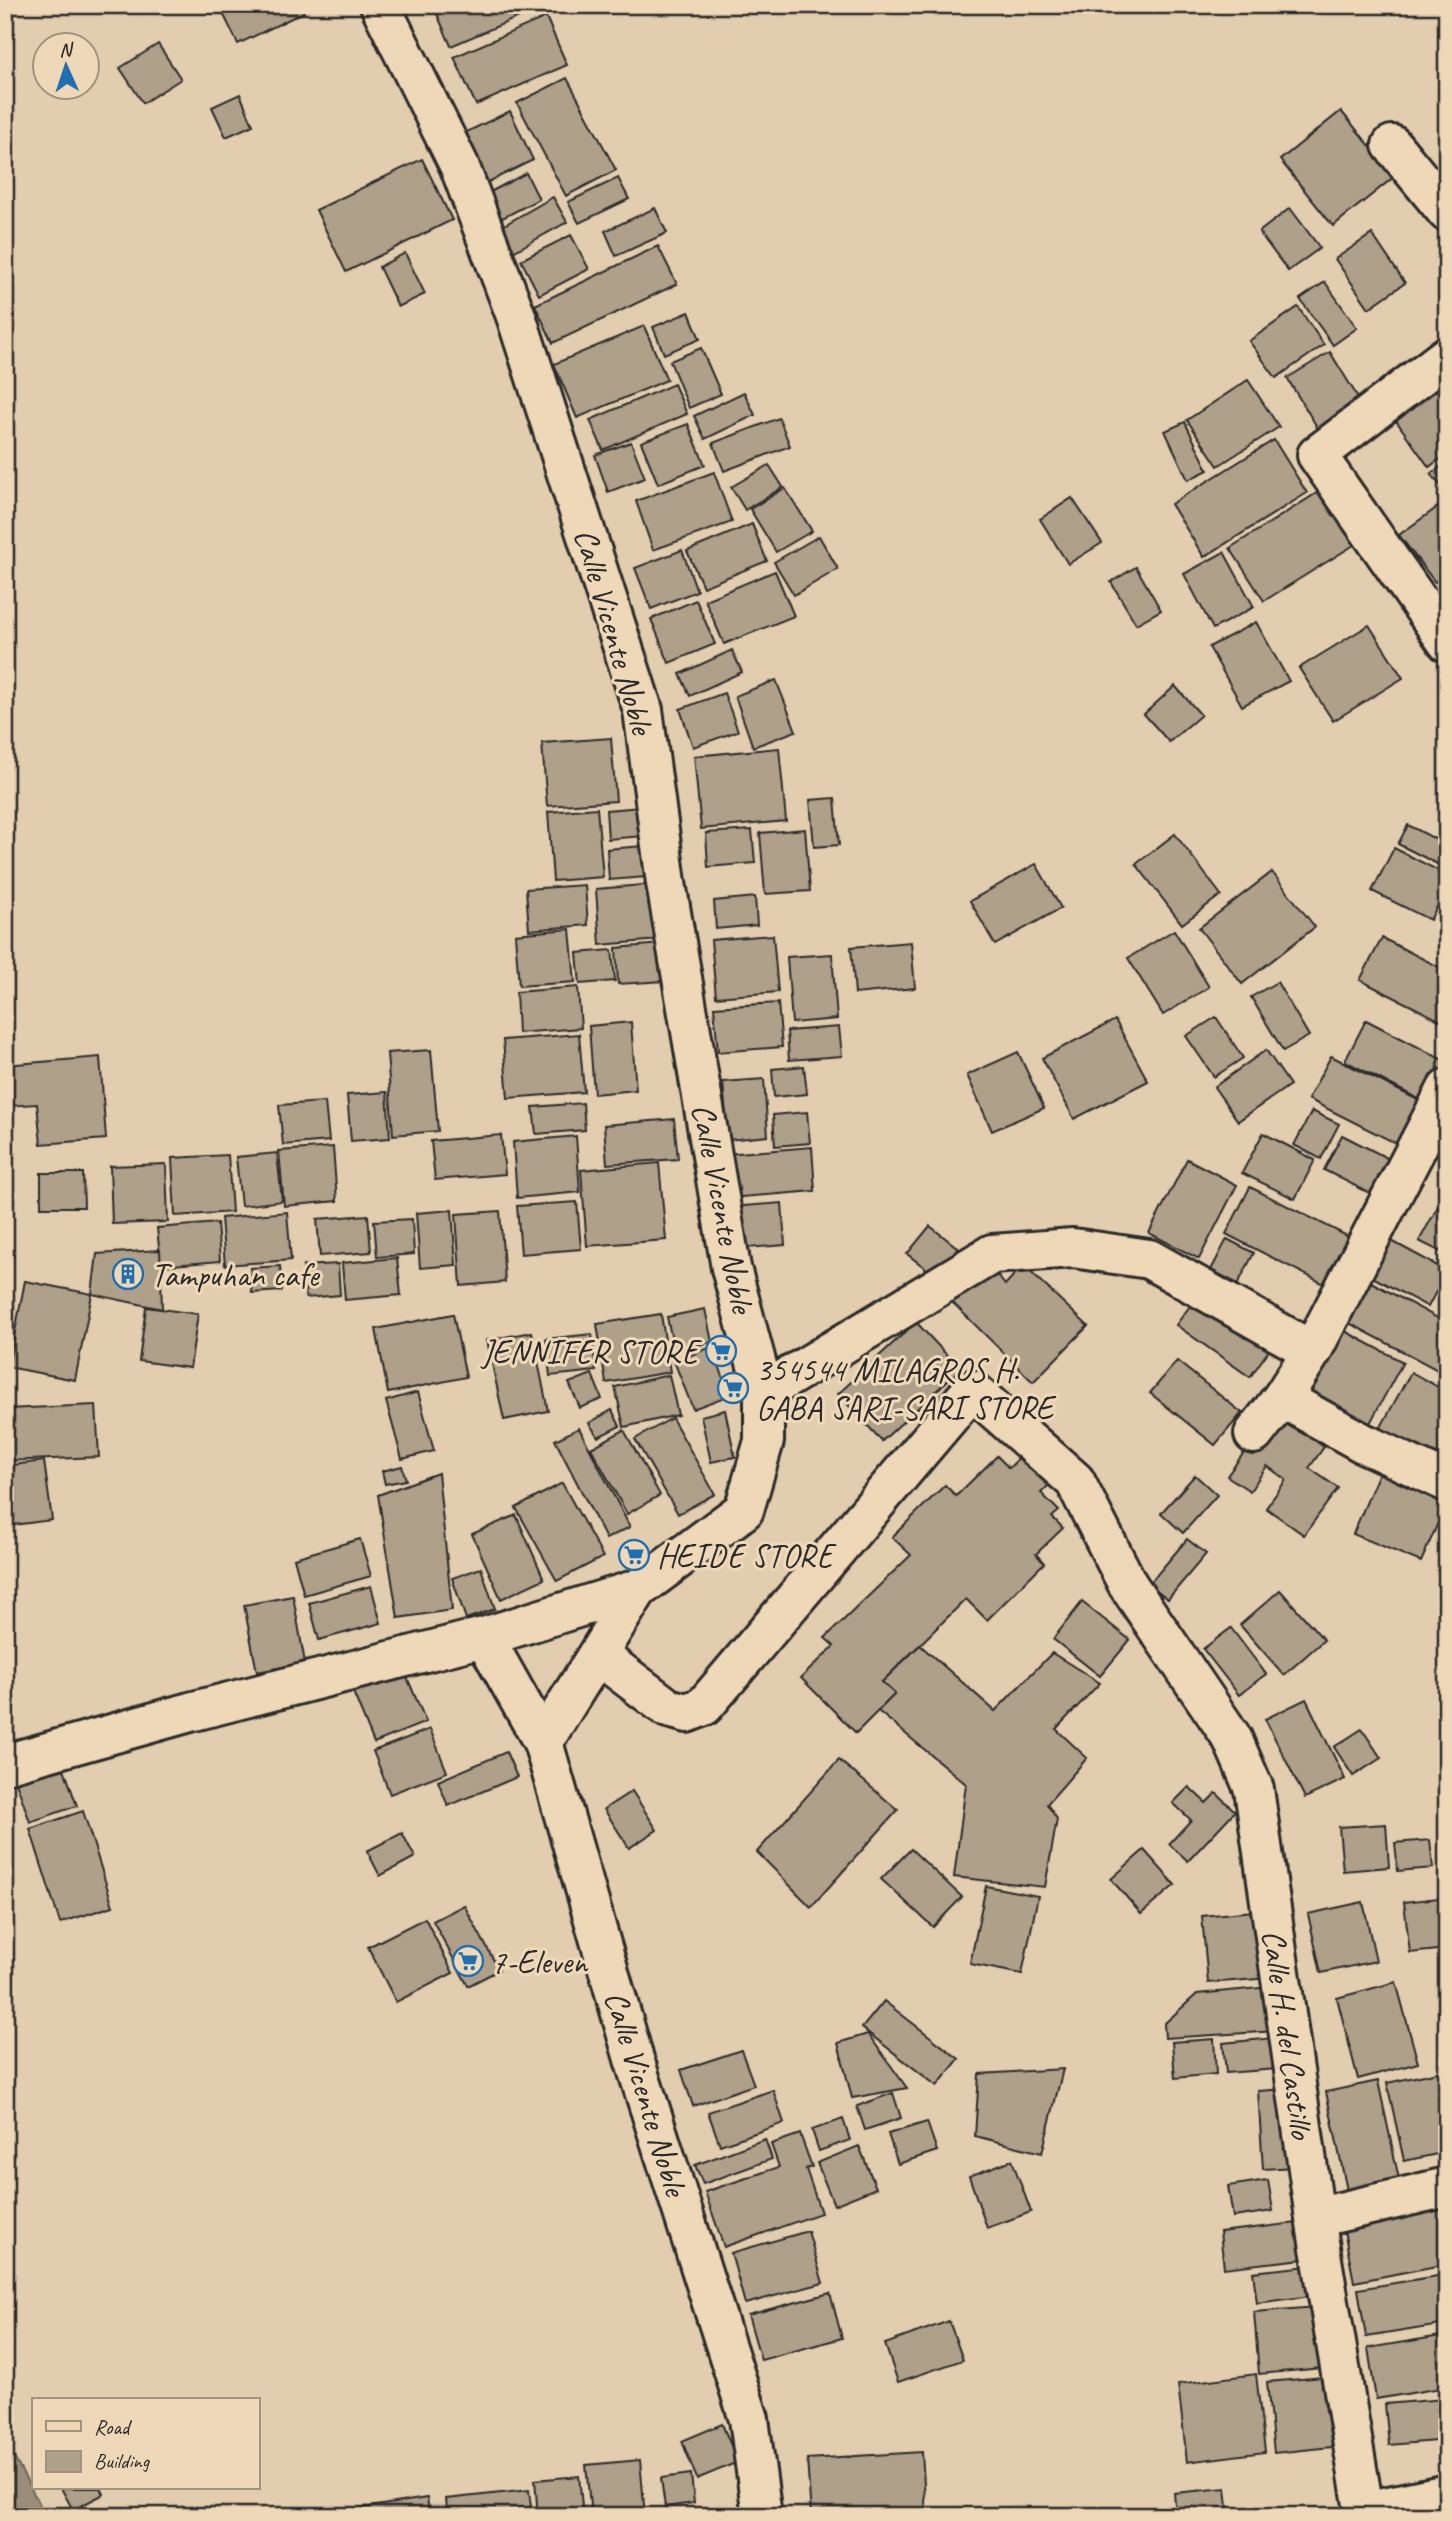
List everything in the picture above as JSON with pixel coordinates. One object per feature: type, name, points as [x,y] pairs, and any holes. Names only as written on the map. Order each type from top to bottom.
[{"type":"street","name":"Calle Vicente Noble","points":[[380,5],[459,165],[516,316],[643,710],[666,883],[731,1268],[764,1392],[764,1441],[744,1510],[638,1590],[543,1742],[634,2059],[749,2419],[762,2516]]},
{"type":"street","points":[[1392,145],[1447,212]]},
{"type":"street","points":[[1441,619],[1317,455],[1447,356]]},
{"type":"street","points":[[1254,1434],[1312,1352],[1447,1089]]},
{"type":"street","points":[[764,1392],[901,1312],[992,1254],[1073,1248],[1149,1259],[1312,1352]]},
{"type":"street","name":"Calle H. del Castillo","points":[[598,1655],[668,1708],[687,1713],[704,1706],[971,1390],[1075,1481],[1128,1585],[1233,1738],[1254,1789],[1315,2218],[1365,2514]]},
{"type":"street","points":[[1282,1398],[1361,1442],[1447,1482]]},
{"type":"street","points":[[5,1764],[190,1712],[484,1637],[638,1590]]},
{"type":"street","points":[[484,1637],[543,1742]]},
{"type":"street","points":[[1315,2218],[1447,2187]]},
{"type":"street","points":[[1365,2514],[1447,2494]]},
{"type":"shaded area","points":[[5,2441],[46,2516],[5,2516]]},
{"type":"building","points":[[219,5],[301,5],[304,12],[238,44]]},
{"type":"building","points":[[433,5],[531,5],[533,11],[451,46]]},
{"type":"building","points":[[546,17],[567,65],[476,105],[454,57]]},
{"type":"building","points":[[158,44],[181,79],[143,103],[120,68]]},
{"type":"building","points":[[567,78],[616,170],[566,196],[517,103]]},
{"type":"building","points":[[240,94],[253,125],[226,137],[212,107]]},
{"type":"building","points":[[510,111],[533,160],[476,188],[452,139]]},
{"type":"building","points":[[1341,111],[1395,176],[1333,226],[1280,160]]},
{"type":"building","points":[[422,159],[452,220],[346,272],[316,210]]},
{"type":"building","points":[[526,173],[539,199],[491,224],[477,199]]},
{"type":"building","points":[[618,178],[629,199],[579,223],[568,202]]},
{"type":"building","points":[[553,197],[567,222],[513,252],[499,228]]},
{"type":"building","points":[[655,208],[667,233],[616,256],[605,231]]},
{"type":"building","points":[[1290,208],[1320,248],[1288,271],[1259,232]]},
{"type":"building","points":[[1372,234],[1405,283],[1369,308],[1335,259]]},
{"type":"building","points":[[571,235],[589,269],[539,295],[521,260]]},
{"type":"building","points":[[658,246],[677,284],[553,343],[535,305]]},
{"type":"building","points":[[405,253],[425,294],[398,307],[379,267]]},
{"type":"building","points":[[1325,282],[1357,328],[1333,345],[1300,299]]},
{"type":"building","points":[[1298,307],[1324,345],[1276,378],[1249,341]]},
{"type":"building","points":[[689,312],[700,339],[664,354],[653,327]]},
{"type":"building","points":[[644,326],[667,380],[577,418],[554,364]]},
{"type":"building","points":[[701,348],[721,394],[689,408],[670,361]]},
{"type":"building","points":[[1330,352],[1365,409],[1322,435],[1287,378]]},
{"type":"building","points":[[1248,380],[1279,427],[1218,466],[1187,420]]},
{"type":"building","points":[[674,384],[687,414],[603,450],[590,420]]},
{"type":"building","points":[[1434,385],[1447,403],[1447,454],[1429,467],[1392,415]]},
{"type":"building","points":[[744,392],[755,415],[705,439],[694,416]]},
{"type":"building","points":[[779,418],[790,446],[724,471],[713,443]]},
{"type":"building","points":[[1185,422],[1208,470],[1188,480],[1165,431]]},
{"type":"building","points":[[688,424],[705,465],[658,484],[641,442]]},
{"type":"building","points":[[1274,440],[1307,493],[1204,557],[1171,504]]},
{"type":"building","points":[[631,442],[645,478],[608,492],[595,455]]},
{"type":"building","points":[[1447,462],[1447,493],[1431,474]]},
{"type":"building","points":[[769,465],[783,487],[745,510],[731,487]]},
{"type":"building","points":[[714,472],[732,522],[653,550],[636,501]]},
{"type":"building","points":[[785,488],[812,531],[776,552],[750,509]]},
{"type":"building","points":[[1320,491],[1354,545],[1264,601],[1230,548]]},
{"type":"building","points":[[1072,498],[1102,543],[1068,564],[1040,519]]},
{"type":"building","points":[[1446,501],[1447,573],[1435,582],[1399,535]]},
{"type":"building","points":[[752,524],[767,561],[703,587],[687,551]]},
{"type":"building","points":[[819,536],[838,569],[794,595],[774,562]]},
{"type":"building","points":[[682,550],[697,591],[651,609],[635,568]]},
{"type":"building","points":[[1224,552],[1254,607],[1213,629],[1184,574]]},
{"type":"building","points":[[1136,567],[1161,610],[1136,624],[1111,582]]},
{"type":"building","points":[[775,571],[794,616],[724,644],[705,600]]},
{"type":"building","points":[[696,600],[715,644],[669,663],[651,619]]},
{"type":"building","points":[[1256,622],[1289,681],[1242,706],[1209,647]]},
{"type":"building","points":[[1369,625],[1403,678],[1333,721],[1299,668]]},
{"type":"building","points":[[732,650],[742,672],[690,696],[680,674]]},
{"type":"building","points":[[776,680],[796,731],[753,747],[735,696]]},
{"type":"building","points":[[1175,686],[1201,715],[1169,742],[1144,714]]},
{"type":"building","points":[[724,693],[738,731],[693,747],[680,709]]},
{"type":"building","points":[[611,738],[616,801],[547,806],[542,743]]},
{"type":"building","points":[[779,748],[786,821],[701,829],[694,756]]},
{"type":"building","points":[[835,798],[839,845],[814,847],[810,800]]},
{"type":"building","points":[[653,806],[655,835],[608,839],[606,810]]},
{"type":"building","points":[[597,808],[603,877],[553,881],[548,812]]},
{"type":"building","points":[[1408,825],[1447,845],[1447,869],[1398,844]]},
{"type":"building","points":[[805,829],[810,891],[765,894],[760,833]]},
{"type":"building","points":[[752,830],[755,863],[708,867],[706,833]]},
{"type":"building","points":[[1175,834],[1221,895],[1182,924],[1136,864]]},
{"type":"building","points":[[656,845],[659,876],[609,880],[607,849]]},
{"type":"building","points":[[1394,848],[1447,875],[1447,888],[1430,920],[1372,891]]},
{"type":"building","points":[[1036,864],[1061,908],[995,945],[970,901]]},
{"type":"building","points":[[1272,872],[1315,927],[1242,984],[1199,928]]},
{"type":"building","points":[[654,884],[659,940],[600,945],[596,889]]},
{"type":"building","points":[[585,885],[588,925],[529,930],[526,889]]},
{"type":"building","points":[[755,897],[757,925],[716,929],[714,901]]},
{"type":"building","points":[[570,929],[575,982],[519,986],[515,934]]},
{"type":"building","points":[[1174,930],[1209,987],[1163,1015],[1128,958]]},
{"type":"building","points":[[773,935],[778,992],[716,997],[711,940]]},
{"type":"building","points":[[1382,938],[1447,971],[1447,1024],[1360,980]]},
{"type":"building","points":[[911,942],[915,988],[855,994],[851,947]]},
{"type":"building","points":[[662,944],[665,981],[618,984],[616,948]]},
{"type":"building","points":[[612,950],[615,981],[580,984],[577,953]]},
{"type":"building","points":[[832,954],[837,1019],[792,1023],[787,957]]},
{"type":"building","points":[[1277,982],[1309,1036],[1283,1051],[1251,997]]},
{"type":"building","points":[[578,987],[581,1028],[518,1033],[516,992]]},
{"type":"building","points":[[778,1003],[782,1047],[718,1052],[714,1007]]},
{"type":"building","points":[[1216,1017],[1243,1058],[1214,1077],[1186,1036]]},
{"type":"building","points":[[1115,1020],[1148,1081],[1074,1119],[1042,1058]]},
{"type":"building","points":[[1366,1020],[1447,1062],[1426,1103],[1345,1061]]},
{"type":"building","points":[[631,1022],[636,1090],[594,1094],[589,1026]]},
{"type":"building","points":[[839,1027],[842,1056],[789,1060],[787,1031]]},
{"type":"building","points":[[579,1034],[584,1092],[508,1098],[503,1040]]},
{"type":"building","points":[[431,1050],[438,1131],[393,1135],[387,1053]]},
{"type":"building","points":[[1266,1050],[1290,1085],[1238,1121],[1214,1087]]},
{"type":"building","points":[[1018,1052],[1044,1108],[992,1131],[967,1075]]},
{"type":"building","points":[[1331,1056],[1422,1102],[1399,1145],[1308,1099]]},
{"type":"building","points":[[100,1057],[106,1139],[41,1144],[37,1104],[5,1106],[5,1065]]},
{"type":"building","points":[[804,1066],[807,1094],[774,1097],[772,1069]]},
{"type":"building","points":[[764,1079],[768,1136],[728,1140],[723,1082]]},
{"type":"building","points":[[387,1092],[390,1138],[351,1141],[347,1095]]},
{"type":"building","points":[[325,1102],[329,1141],[283,1145],[279,1105]]},
{"type":"building","points":[[583,1103],[585,1130],[536,1134],[533,1107]]},
{"type":"building","points":[[1312,1111],[1339,1124],[1321,1159],[1294,1145]]},
{"type":"building","points":[[807,1112],[810,1143],[775,1146],[773,1115]]},
{"type":"building","points":[[674,1119],[678,1159],[607,1164],[604,1125]]},
{"type":"building","points":[[1263,1133],[1315,1160],[1295,1199],[1242,1173]]},
{"type":"building","points":[[501,1135],[505,1174],[435,1180],[431,1141]]},
{"type":"building","points":[[1342,1135],[1399,1164],[1381,1199],[1324,1170]]},
{"type":"building","points":[[576,1136],[580,1192],[517,1198],[513,1142]]},
{"type":"building","points":[[333,1147],[337,1201],[284,1206],[279,1151]]},
{"type":"building","points":[[812,1147],[815,1191],[729,1198],[725,1154]]},
{"type":"building","points":[[277,1153],[282,1201],[241,1206],[236,1157]]},
{"type":"building","points":[[228,1155],[232,1212],[175,1216],[172,1158]]},
{"type":"building","points":[[1187,1159],[1237,1185],[1199,1259],[1149,1233]]},
{"type":"building","points":[[659,1163],[666,1240],[587,1246],[581,1170]]},
{"type":"building","points":[[166,1164],[168,1222],[112,1224],[110,1166]]},
{"type":"building","points":[[41,1173],[83,1173],[84,1207],[41,1207]]},
{"type":"building","points":[[1250,1187],[1351,1238],[1326,1285],[1226,1234]]},
{"type":"building","points":[[1447,1190],[1447,1255],[1419,1241]]},
{"type":"building","points":[[577,1202],[581,1249],[521,1254],[517,1206]]},
{"type":"building","points":[[782,1203],[785,1245],[735,1249],[731,1207]]},
{"type":"building","points":[[452,1210],[456,1265],[420,1268],[416,1213]]},
{"type":"building","points":[[500,1211],[505,1282],[461,1286],[456,1214]]},
{"type":"building","points":[[287,1212],[291,1260],[225,1265],[221,1218]]},
{"type":"building","points":[[368,1215],[371,1252],[320,1256],[317,1219]]},
{"type":"building","points":[[412,1219],[414,1254],[377,1257],[374,1221]]},
{"type":"building","points":[[217,1223],[220,1261],[161,1266],[157,1228]]},
{"type":"building","points":[[930,1226],[958,1248],[936,1276],[907,1254]]},
{"type":"building","points":[[1386,1238],[1447,1271],[1428,1307],[1367,1274]]},
{"type":"building","points":[[1227,1239],[1254,1253],[1238,1284],[1211,1270]]},
{"type":"building","name":"Tampuhan cafe","points":[[160,1250],[162,1309],[92,1294],[97,1254]]},
{"type":"building","points":[[5,1253],[13,1254],[7,1286],[5,1286]]},
{"type":"building","points":[[397,1258],[401,1295],[345,1300],[342,1263]]},
{"type":"building","points":[[338,1264],[340,1295],[306,1298],[303,1266]]},
{"type":"building","points":[[989,1265],[1005,1285],[1023,1265],[1088,1326],[1033,1382],[949,1299]]},
{"type":"building","points":[[280,1266],[282,1291],[252,1293],[250,1268]]},
{"type":"building","points":[[1358,1275],[1447,1323],[1445,1374],[1336,1316]]},
{"type":"building","points":[[25,1281],[92,1294],[75,1380],[8,1367]]},
{"type":"building","points":[[1198,1295],[1272,1346],[1250,1377],[1176,1325]]},
{"type":"building","points":[[146,1307],[198,1314],[190,1368],[139,1361]]},
{"type":"building","points":[[705,1309],[712,1342],[674,1350],[667,1317]]},
{"type":"building","points":[[453,1314],[466,1377],[388,1393],[376,1329]]},
{"type":"building","points":[[661,1314],[670,1372],[606,1383],[597,1324]]},
{"type":"building","points":[[916,1322],[960,1369],[882,1441],[838,1394]]},
{"type":"building","points":[[1341,1329],[1403,1362],[1369,1425],[1306,1392]]},
{"type":"building","points":[[532,1332],[548,1411],[504,1420],[487,1340]]},
{"type":"building","points":[[592,1334],[596,1371],[550,1376],[546,1339]]},
{"type":"building","points":[[712,1347],[730,1395],[693,1409],[674,1361]]},
{"type":"building","points":[[1177,1361],[1242,1413],[1215,1445],[1150,1393]]},
{"type":"building","points":[[1411,1372],[1447,1392],[1447,1474],[1376,1436]]},
{"type":"building","points":[[592,1374],[602,1399],[580,1408],[569,1383]]},
{"type":"building","points":[[669,1375],[678,1415],[624,1427],[615,1387]]},
{"type":"building","points":[[418,1392],[434,1451],[402,1459],[386,1401]]},
{"type":"building","points":[[96,1405],[99,1457],[5,1461],[5,1409]]},
{"type":"building","points":[[612,1410],[620,1426],[598,1437],[589,1423]]},
{"type":"building","points":[[725,1410],[735,1457],[711,1462],[701,1416]]},
{"type":"building","points":[[672,1418],[715,1494],[678,1514],[635,1439]]},
{"type":"building","points":[[1285,1419],[1324,1447],[1309,1468],[1338,1488],[1304,1535],[1266,1508],[1286,1480],[1267,1466],[1250,1491],[1227,1476],[1253,1440]]},
{"type":"building","points":[[579,1428],[630,1527],[606,1539],[555,1440]]},
{"type":"building","points":[[624,1430],[660,1495],[627,1514],[591,1448]]},
{"type":"building","points":[[1026,1451],[1055,1479],[1041,1493],[1059,1511],[1052,1517],[1063,1528],[1036,1554],[1044,1563],[987,1620],[966,1599],[882,1682],[895,1694],[856,1733],[801,1678],[834,1646],[825,1638],[911,1555],[892,1537],[945,1485],[956,1496],[997,1456],[1009,1468]]},
{"type":"building","points":[[44,1461],[52,1520],[5,1526],[5,1466]]},
{"type":"building","points":[[402,1466],[406,1480],[385,1484],[382,1471]]},
{"type":"building","points":[[1381,1468],[1447,1496],[1447,1502],[1421,1562],[1353,1534]]},
{"type":"building","points":[[438,1473],[452,1610],[398,1618],[378,1495]]},
{"type":"building","points":[[1195,1475],[1217,1495],[1183,1533],[1161,1513]]},
{"type":"building","points":[[562,1483],[603,1557],[557,1581],[516,1508]]},
{"type":"building","points":[[516,1515],[544,1579],[501,1599],[472,1534]]},
{"type":"building","points":[[360,1539],[371,1576],[304,1595],[294,1558]]},
{"type":"building","points":[[1187,1539],[1206,1554],[1168,1599],[1149,1584]]},
{"type":"building","points":[[481,1568],[495,1609],[466,1619],[452,1578]]},
{"type":"building","points":[[371,1586],[381,1623],[319,1640],[309,1603]]},
{"type":"building","points":[[1280,1590],[1324,1640],[1284,1675],[1240,1625]]},
{"type":"building","points":[[293,1596],[305,1663],[257,1672],[244,1605]]},
{"type":"building","points":[[1082,1602],[1130,1640],[1100,1676],[1053,1639]]},
{"type":"building","points":[[1231,1628],[1266,1674],[1239,1695],[1203,1649]]},
{"type":"building","points":[[920,1645],[995,1711],[1052,1653],[1100,1683],[1056,1729],[1087,1758],[1047,1804],[1057,1819],[1045,1887],[954,1877],[966,1784],[878,1711],[895,1694],[882,1682]]},
{"type":"building","points":[[404,1670],[426,1722],[374,1743],[353,1692]]},
{"type":"building","points":[[1306,1699],[1345,1779],[1305,1798],[1265,1719]]},
{"type":"building","points":[[430,1729],[447,1772],[390,1794],[373,1751]]},
{"type":"building","points":[[1362,1729],[1381,1758],[1353,1776],[1334,1747]]},
{"type":"building","points":[[506,1752],[517,1777],[448,1806],[438,1781]]},
{"type":"building","points":[[61,1760],[77,1806],[30,1822],[14,1776]]},
{"type":"building","points":[[839,1760],[898,1810],[811,1907],[757,1852]]},
{"type":"building","points":[[1189,1787],[1206,1803],[1216,1793],[1235,1811],[1188,1861],[1169,1844],[1191,1820],[1173,1803]]},
{"type":"building","points":[[632,1791],[657,1830],[629,1848],[604,1809]]},
{"type":"building","points":[[83,1811],[113,1906],[60,1923],[30,1829]]},
{"type":"building","points":[[1386,1824],[1389,1867],[1343,1871],[1339,1827]]},
{"type":"building","points":[[402,1833],[415,1857],[380,1876],[367,1851]]},
{"type":"building","points":[[1430,1840],[1433,1868],[1398,1871],[1395,1843]]},
{"type":"building","points":[[911,1849],[962,1897],[933,1927],[881,1879]]},
{"type":"building","points":[[1144,1850],[1175,1885],[1141,1914],[1111,1879]]},
{"type":"building","points":[[5,1851],[12,1893],[5,1894]]},
{"type":"building","points":[[986,1886],[1038,1896],[1022,1974],[970,1964]]},
{"type":"building","points":[[1447,1897],[1447,1949],[1410,1953],[1404,1902]]},
{"type":"building","points":[[1363,1902],[1376,1961],[1321,1973],[1308,1914]]},
{"type":"building","points":[[464,1905],[499,1970],[468,1986],[433,1921]]},
{"type":"building","points":[[1264,1910],[1270,1978],[1208,1983],[1202,1916]]},
{"type":"building","points":[[425,1918],[453,1973],[396,2002],[368,1947]]},
{"type":"building","points":[[1396,1982],[1418,2063],[1358,2079],[1337,1998]]},
{"type":"building","points":[[1270,1987],[1277,2031],[1165,2038],[1164,2024],[1197,1994]]},
{"type":"building","points":[[884,2001],[959,2059],[937,2086],[862,2028]]},
{"type":"building","points":[[868,2034],[907,2088],[852,2098],[838,2043]]},
{"type":"building","points":[[1274,2038],[1277,2069],[1226,2073],[1223,2043]]},
{"type":"building","points":[[1214,2039],[1216,2074],[1175,2078],[1172,2042]]},
{"type":"building","points":[[741,2050],[754,2085],[693,2106],[681,2070]]},
{"type":"building","points":[[1063,2069],[1042,2153],[975,2136],[979,2074]]},
{"type":"building","points":[[1447,2070],[1447,2152],[1404,2161],[1387,2083]]},
{"type":"building","points":[[1378,2081],[1400,2184],[1348,2195],[1326,2092]]},
{"type":"building","points":[[1289,2089],[1294,2167],[1263,2169],[1258,2091]]},
{"type":"building","points":[[773,2090],[784,2123],[720,2145],[708,2112]]},
{"type":"building","points":[[893,2093],[901,2118],[865,2130],[857,2106]]},
{"type":"building","points":[[843,2119],[850,2140],[819,2151],[812,2130]]},
{"type":"building","points":[[927,2122],[937,2151],[898,2164],[888,2134]]},
{"type":"building","points":[[800,2134],[812,2167],[806,2169],[821,2213],[724,2247],[705,2192],[779,2167],[771,2144]]},
{"type":"building","points":[[765,2139],[772,2159],[703,2184],[695,2165]]},
{"type":"building","points":[[859,2146],[876,2188],[834,2205],[817,2163]]},
{"type":"building","points":[[1012,2160],[1031,2212],[987,2228],[969,2176]]},
{"type":"building","points":[[1268,2180],[1273,2211],[1233,2217],[1228,2186]]},
{"type":"building","points":[[1440,2201],[1447,2235],[1447,2264],[1354,2282],[1342,2220]]},
{"type":"building","points":[[1306,2222],[1311,2258],[1224,2268],[1220,2232]]},
{"type":"building","points":[[808,2231],[823,2283],[745,2304],[731,2253]]},
{"type":"building","points":[[1308,2266],[1312,2296],[1257,2303],[1253,2272]]},
{"type":"building","points":[[1444,2275],[1447,2324],[1366,2337],[1358,2289]]},
{"type":"building","points":[[830,2293],[842,2338],[761,2360],[748,2315]]},
{"type":"building","points":[[1317,2307],[1322,2368],[1259,2374],[1254,2312]]},
{"type":"building","points":[[949,2321],[963,2360],[898,2382],[885,2344]]},
{"type":"building","points":[[1447,2335],[1447,2387],[1376,2399],[1368,2348]]},
{"type":"building","points":[[1256,2374],[1265,2452],[1187,2462],[1178,2384]]},
{"type":"building","points":[[1335,2376],[1341,2446],[1274,2453],[1267,2382]]},
{"type":"building","points":[[1444,2399],[1447,2440],[1389,2445],[1385,2404]]},
{"type":"building","points":[[722,2424],[738,2462],[697,2479],[682,2441]]},
{"type":"building","points":[[922,2452],[926,2516],[811,2516],[807,2459]]},
{"type":"building","points":[[640,2460],[645,2516],[591,2516],[586,2465]]},
{"type":"building","points":[[691,2474],[694,2503],[665,2507],[661,2478]]},
{"type":"building","points":[[579,2476],[583,2516],[538,2516],[535,2480]]},
{"type":"building","points":[[1226,2488],[1229,2516],[1176,2516],[1174,2493]]},
{"type":"building","points":[[62,2490],[102,2490],[104,2494],[73,2510]]},
{"type":"building","points":[[529,2490],[532,2516],[448,2516],[446,2499]]},
{"type":"building","points":[[427,2498],[430,2516],[363,2516],[362,2508]]},
{"type":"building","points":[[1335,2510],[1335,2516],[1281,2516]]},
{"type":"building","points":[[144,2511],[145,2516],[125,2516]]},
{"type":"place","name":"Tampuhan cafe","points":[[128,1274]]},
{"type":"place","name":"JENNIFER STORE","points":[[721,1351]]},
{"type":"place","name":"354544 MILAGROS H. GABA SARI-SARI STORE","points":[[733,1388]]},
{"type":"place","name":"HEIDE STORE","points":[[634,1555]]},
{"type":"place","name":"7-Eleven","points":[[468,1961]]}]
